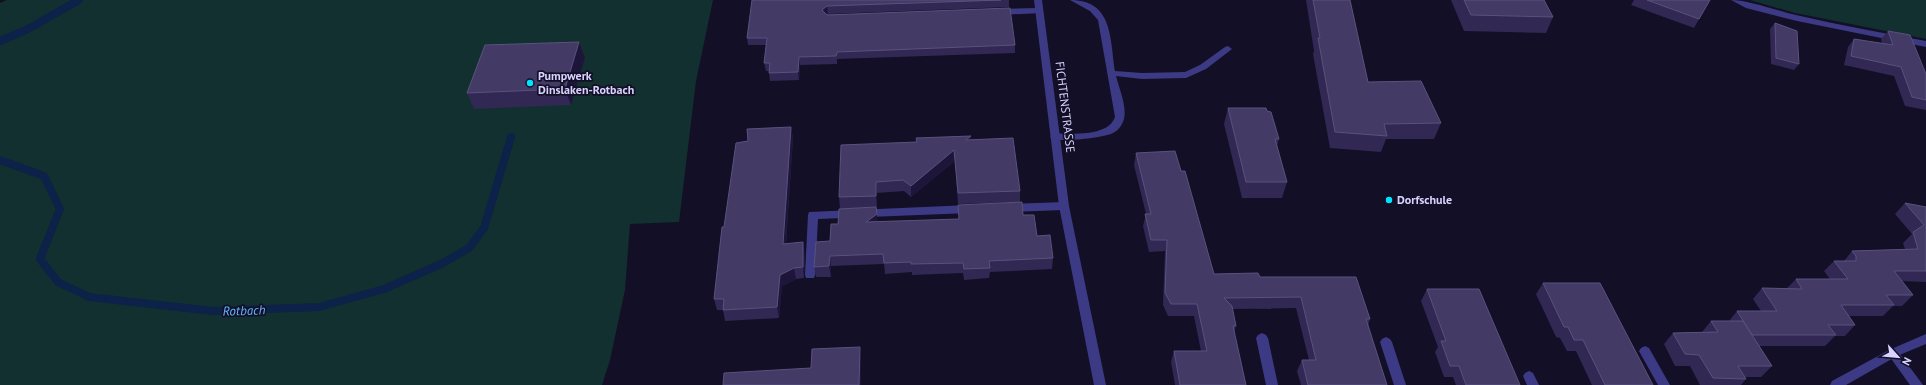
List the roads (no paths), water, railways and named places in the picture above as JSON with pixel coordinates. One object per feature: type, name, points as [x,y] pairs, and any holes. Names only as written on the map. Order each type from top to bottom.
[{"type":"street","name":"FICHTENSTRASSE","points":[[1038,0],[1064,206],[1100,385]]},
{"type":"street","points":[[1056,137],[1092,135],[1109,131],[1117,125],[1120,117],[1102,19],[1093,9],[1074,0]]},
{"type":"street","points":[[1735,0],[1749,6],[1797,18],[1926,44]]},
{"type":"street","points":[[984,13],[1039,11]]},
{"type":"street","points":[[1111,74],[1142,76],[1186,75],[1203,67],[1228,49]]},
{"type":"street","points":[[994,208],[1064,206]]},
{"type":"street","points":[[810,275],[813,215],[978,209]]},
{"type":"street","points":[[1262,338],[1272,385]]},
{"type":"street","points":[[1836,385],[1893,353],[1926,339]]},
{"type":"street","points":[[1386,342],[1400,385]]},
{"type":"street","points":[[1645,351],[1664,385]]},
{"type":"street","points":[[1893,353],[1917,385]]},
{"type":"waterway","points":[[0,41],[28,29],[79,0]]},
{"type":"waterway","name":"Rotbach","points":[[0,160],[44,176],[60,209],[40,259],[58,282],[89,297],[213,311],[319,307],[384,289],[443,263],[469,248],[484,228],[511,137]]},
{"type":"place","name":"Pumpwerk Dinslaken-Rotbach","points":[[530,83]]},
{"type":"place","name":"Dorfschule","points":[[1389,200]]}]
